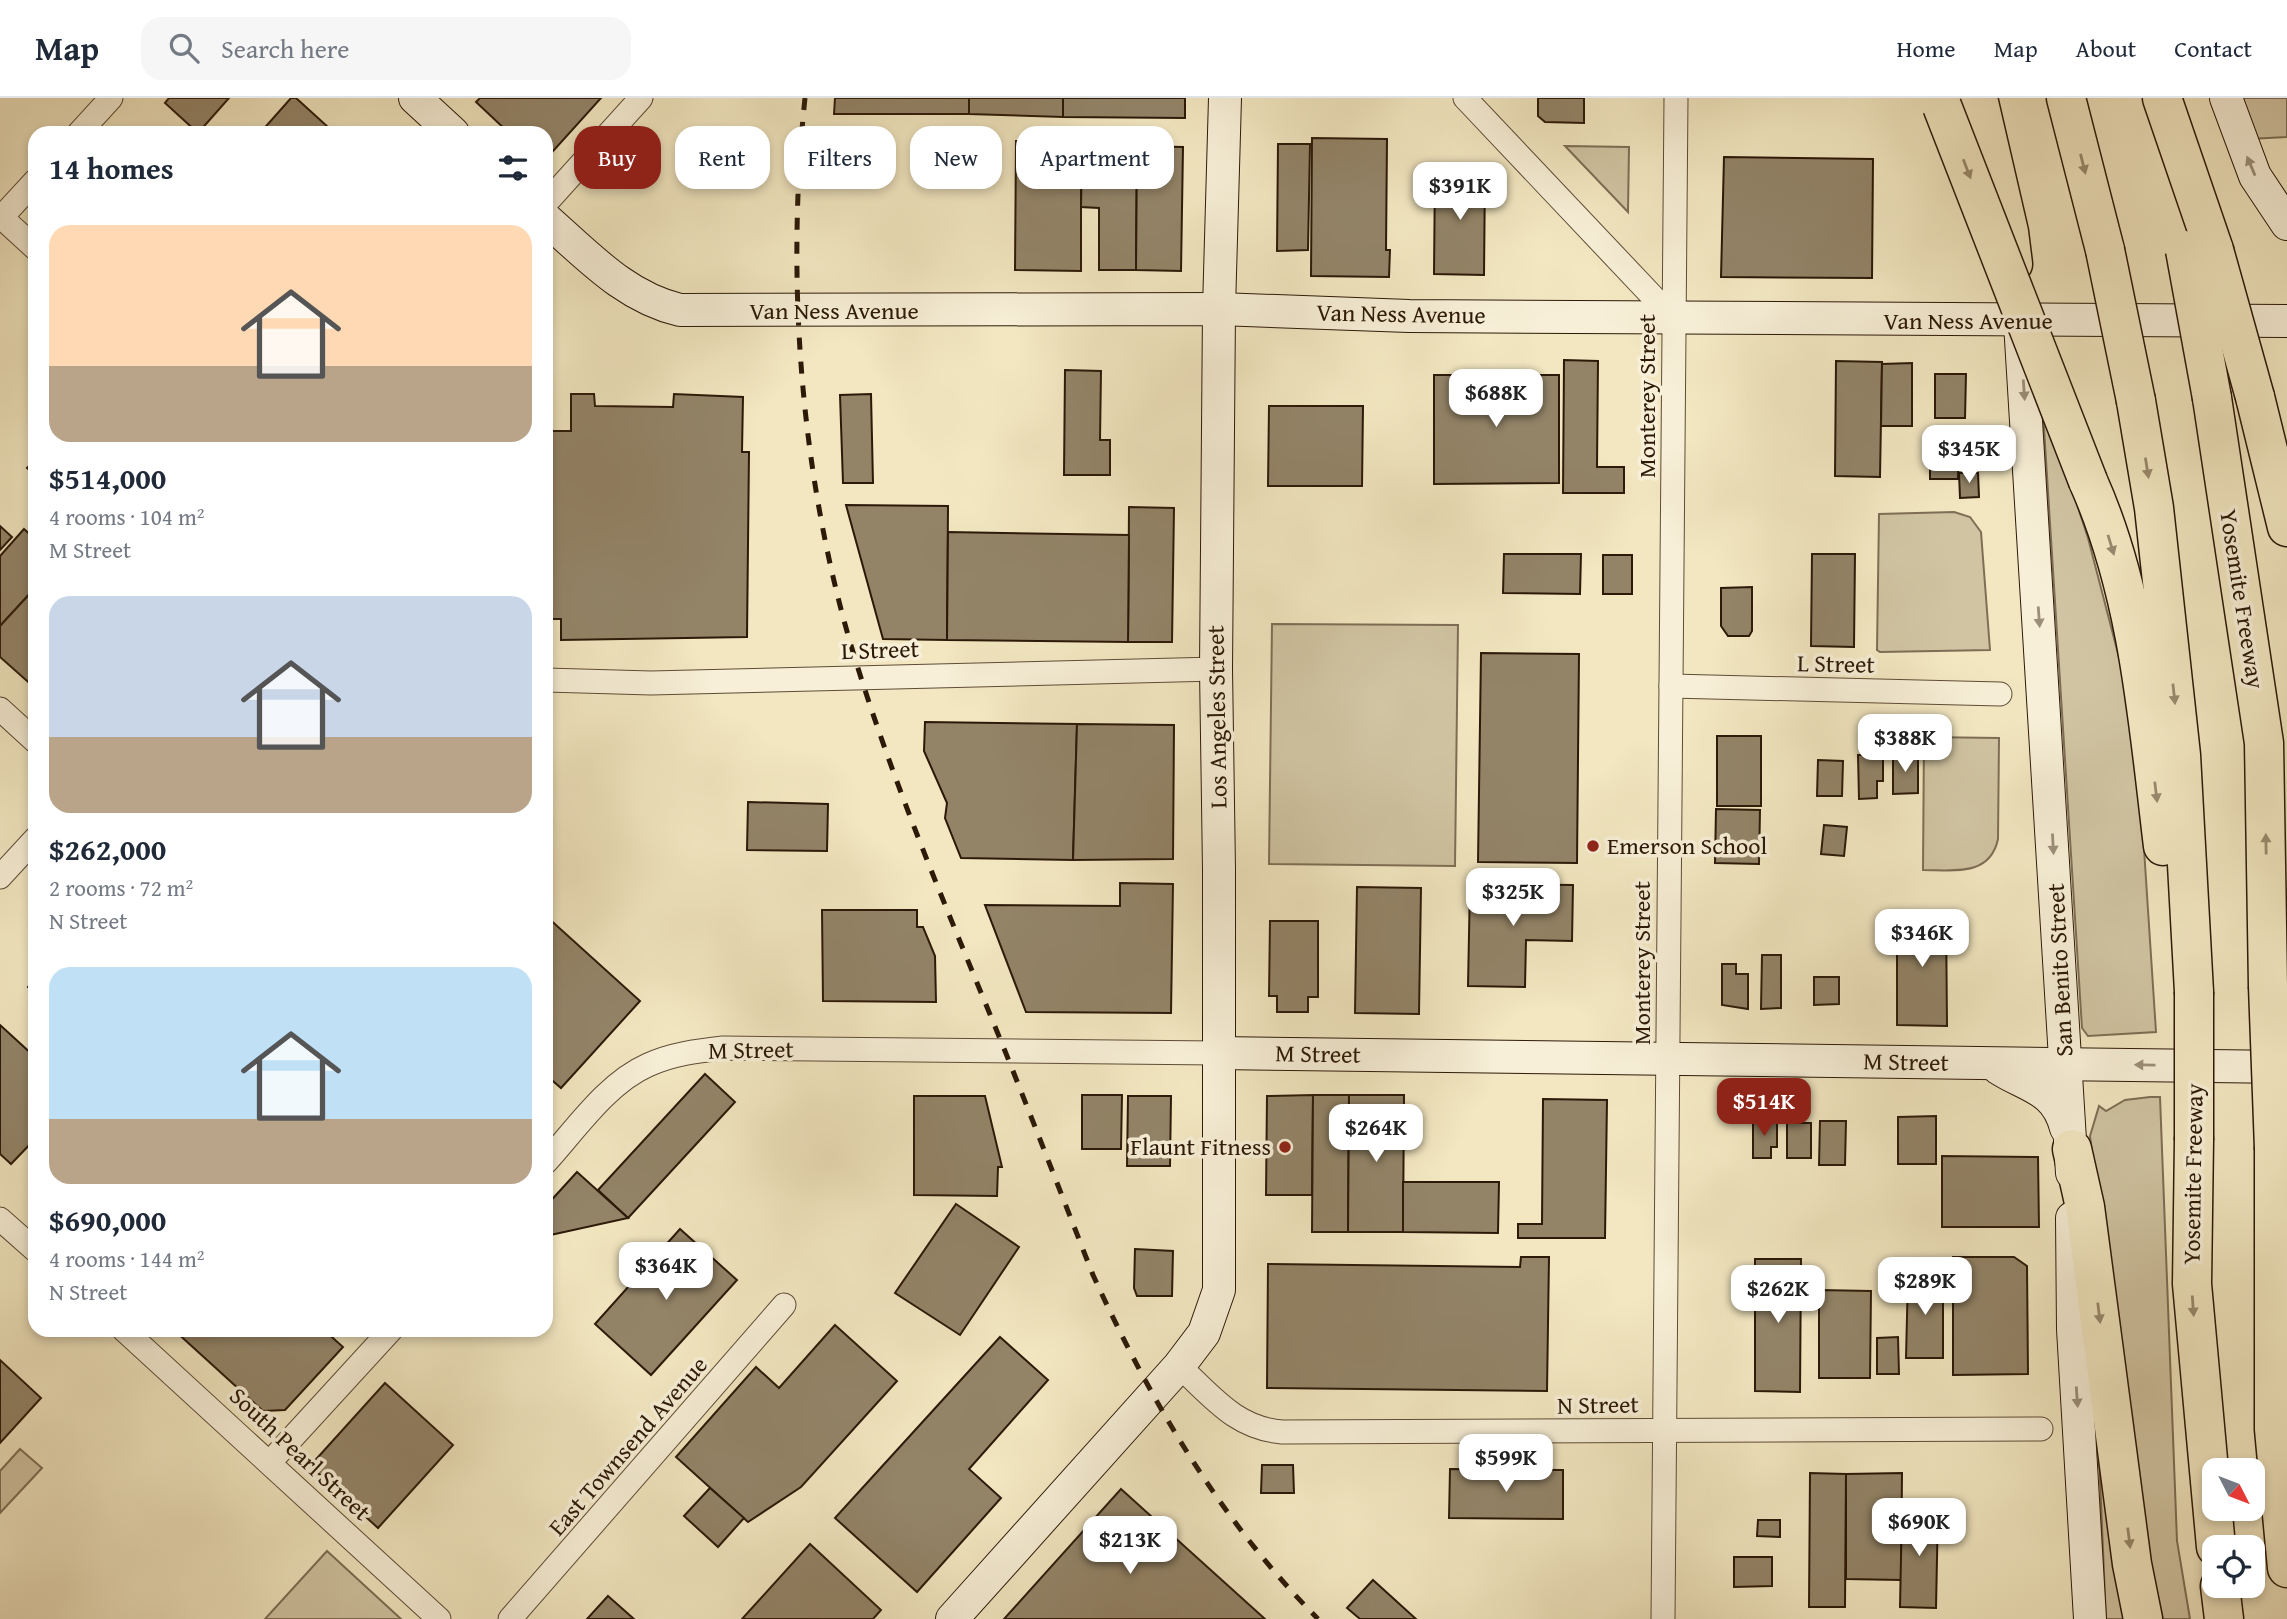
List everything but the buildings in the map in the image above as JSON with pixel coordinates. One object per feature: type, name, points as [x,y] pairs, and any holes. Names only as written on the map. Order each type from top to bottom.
[{"type":"highway","name":"Yosemite Freeway","points":[[2066,98],[2105,250],[2136,401],[2154,509],[2181,755],[2194,992],[2192,1284],[2215,1535]]},
{"type":"highway","name":"Yosemite Freeway","points":[[2153,98],[2199,250],[2212,398],[2264,743],[2274,1149],[2274,1429],[2287,1568]]},
{"type":"highway","points":[[2162,98],[2199,250],[2255,397],[2287,527]]},
{"type":"highway","points":[[1953,101],[2009,233],[2020,322]]},
{"type":"highway","points":[[1953,101],[2117,563],[2141,672],[2165,862],[2194,992]]},
{"type":"highway","points":[[2072,1149],[2085,1207],[2132,1564],[2143,1619]]},
{"type":"highway","points":[[2221,1598],[2224,1619]]},
{"type":"street","points":[[85,126],[111,98]]},
{"type":"street","points":[[415,98],[445,126]]},
{"type":"street","points":[[553,195],[641,98]]},
{"type":"street","name":"Los Angeles Street","points":[[952,1619],[1179,1366],[1204,1333],[1219,1290],[1216,669],[1219,309],[1225,98]]},
{"type":"street","points":[[1465,98],[1673,318]]},
{"type":"street","name":"Monterey Street","points":[[1663,1619],[1676,98]]},
{"type":"street","points":[[2226,98],[2255,176],[2287,224]]},
{"type":"street","points":[[28,188],[1,217],[28,241]]},
{"type":"street","name":"Van Ness Avenue","points":[[553,225],[630,291],[654,304],[680,310],[1219,309],[1409,316],[2020,322],[2287,321]]},
{"type":"street","name":"San Benito Street","points":[[2020,322],[2045,697],[2064,1064],[2072,1149],[2073,1329],[2090,1619]]},
{"type":"street","name":"L Street","points":[[553,680],[651,683],[1216,669]]},
{"type":"street","name":"L Street","points":[[1671,686],[2000,694]]},
{"type":"street","points":[[0,709],[28,735]]},
{"type":"street","points":[[0,877],[28,847]]},
{"type":"street","name":"M Street","points":[[553,1153],[612,1090],[647,1065],[686,1052],[723,1048],[2287,1067]]},
{"type":"street","name":"M Street","points":[[1991,1063],[2025,1080],[2056,1104],[2063,1117],[2072,1149]]},
{"type":"street","points":[[0,1219],[28,1244]]},
{"type":"street","name":"East Townsend Avenue","points":[[510,1619],[784,1306]]},
{"type":"street","name":"South Pearl Street","points":[[132,1337],[271,1461],[439,1619]]},
{"type":"street","points":[[271,1461],[385,1337]]},
{"type":"street","name":"N Street","points":[[1179,1366],[1248,1426],[1314,1434],[2041,1429]]},
{"type":"shaded area","points":[[2236,98],[2287,98],[2287,137],[2249,139]]},
{"type":"shaded area","points":[[1565,146],[1629,147],[1628,212]]},
{"type":"shaded area","points":[[2042,397],[2088,538],[2122,669],[2141,803],[2156,1032],[2088,1036],[2082,1028]]},
{"type":"shaded area","points":[[1954,512],[1970,517],[1981,532],[1990,650],[1880,652],[1877,650],[1879,514]]},
{"type":"shaded area","points":[[1272,624],[1458,625],[1455,866],[1269,864]]},
{"type":"shaded area","points":[[1924,737],[1999,738],[1998,839],[1994,851],[1979,866],[1958,870],[1923,870]]},
{"type":"shaded area","points":[[2160,1097],[2177,1541],[2190,1619],[2163,1619],[2134,1490],[2090,1136],[2099,1106],[2106,1111],[2125,1100]]},
{"type":"shaded area","points":[[2097,1412],[2127,1619],[2106,1619]]},
{"type":"shaded area","points":[[20,1449],[42,1468],[0,1513],[0,1471]]},
{"type":"shaded area","points":[[327,1551],[401,1619],[265,1619]]},
{"type":"railway","points":[[805,98],[797,234],[798,303],[809,441],[833,576],[866,695],[923,849],[1093,1275],[1115,1322],[1190,1458],[1250,1541],[1318,1619]]},
{"type":"place","name":"Emerson School","points":[[1593,846]]},
{"type":"place","name":"Flaunt Fitness","points":[[1285,1147]]}]
